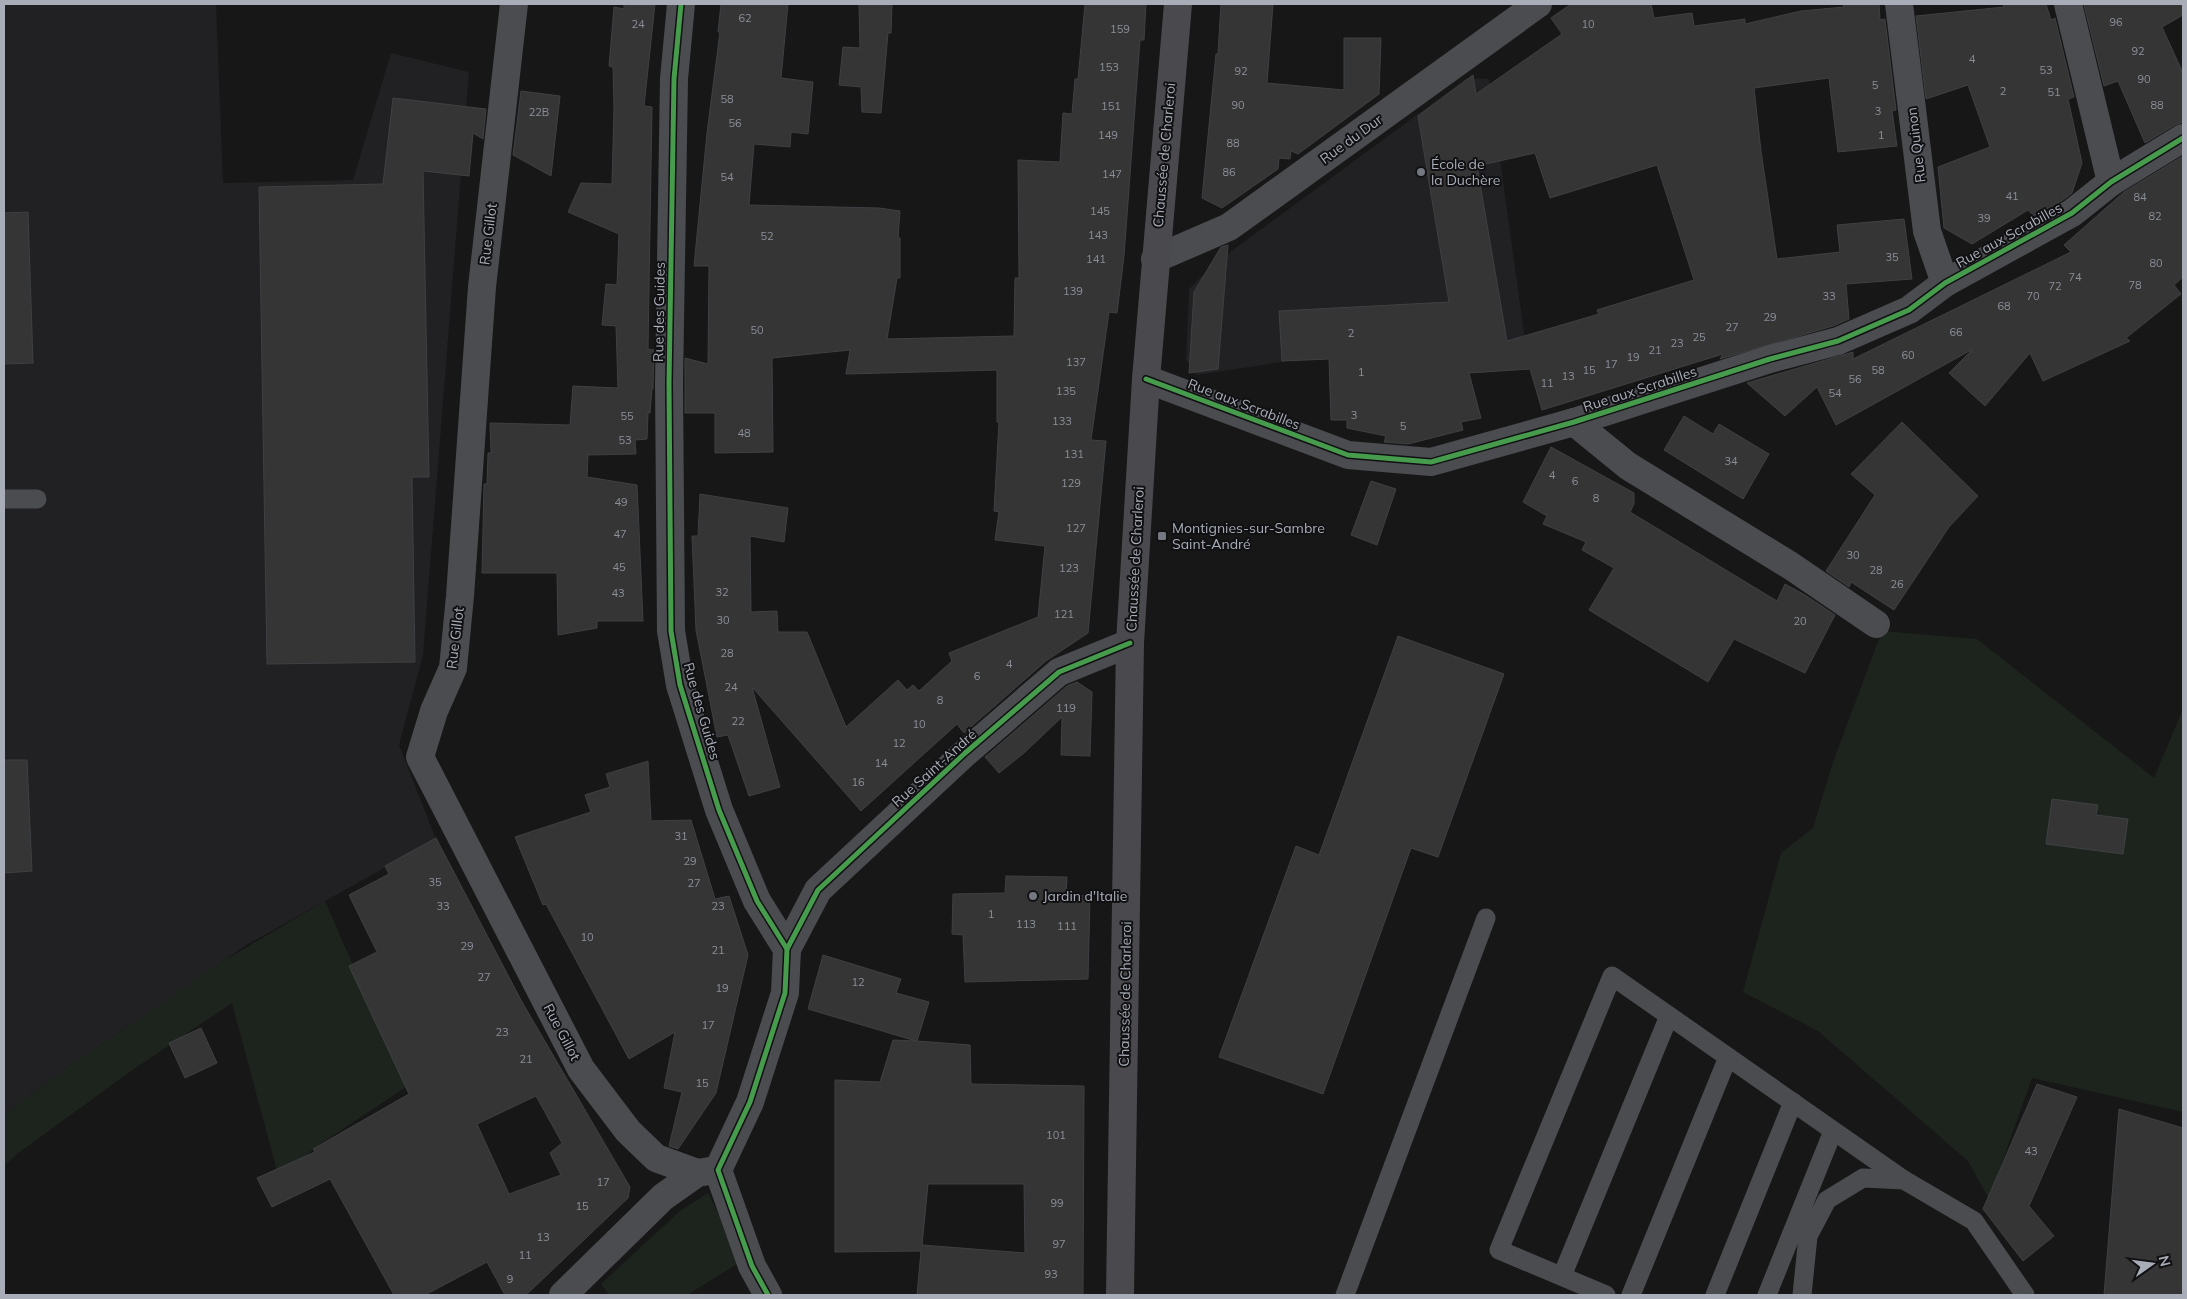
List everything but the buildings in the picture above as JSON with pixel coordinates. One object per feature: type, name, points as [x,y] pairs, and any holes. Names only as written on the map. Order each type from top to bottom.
[{"type":"main road","name":"Chaussée de Charleroi","points":[[1120,1295],[1130,643],[1155,259],[1178,4]]},
{"type":"street","name":"Rue Gillot","points":[[514,4],[482,287],[460,596],[453,668],[434,711],[420,757],[581,1068],[628,1131],[656,1158],[708,1172]]},
{"type":"street","name":"Rue des Guides","points":[[681,4],[674,79],[669,383],[671,631],[680,685],[719,810],[757,902],[786,949]]},
{"type":"street","name":"Rue du Dur","points":[[1155,259],[1229,227],[1538,4]]},
{"type":"street","name":"Rue Quinon","points":[[1899,4],[1927,231],[1944,283]]},
{"type":"street","points":[[2068,4],[2112,182]]},
{"type":"street","name":"Rue aux Scrabilles","points":[[1146,379],[1348,455],[1431,462],[1574,422],[1770,359],[1838,340],[1909,310],[1944,283],[2072,213],[2112,182],[2183,138]]},
{"type":"street","name":"Rue aux Scrabilles","points":[[1574,422],[1628,466],[1791,566],[1876,624]]},
{"type":"street","name":"Rue Saint-André","points":[[786,949],[818,890],[964,754],[1058,672],[1130,643]]},
{"type":"street","points":[[563,1295],[663,1197],[708,1172],[750,1102],[785,993],[786,949]]},
{"type":"street","points":[[708,1172],[752,1266],[768,1295]]},
{"type":"lane","points":[[4,499],[37,499]]},
{"type":"lane","points":[[1345,1295],[1486,918]]},
{"type":"lane","points":[[1606,1295],[1499,1250],[1612,976],[1904,1180],[1974,1220],[2024,1295]]},
{"type":"lane","points":[[1562,1276],[1669,1016]]},
{"type":"lane","points":[[1631,1295],[1728,1057]]},
{"type":"lane","points":[[1715,1295],[1793,1102]]},
{"type":"lane","points":[[1767,1295],[1833,1130]]},
{"type":"lane","points":[[1802,1295],[1808,1236],[1827,1200],[1863,1178],[1904,1180]]},
{"type":"shaded area","points":[[4,4],[216,4],[223,183],[353,180],[391,53],[469,72],[423,655],[399,745],[436,839],[248,944],[58,1074],[4,1114]]},
{"type":"shaded area","name":"École de la Duchère","points":[[1467,78],[1489,79],[1525,340],[1308,358],[1197,375],[1186,360],[1189,289],[1214,264]]},
{"type":"shaded area","points":[[1882,631],[1977,639],[2154,778],[2183,709],[2183,1112],[2032,1078],[1989,1199],[1968,1161],[1818,1031],[1743,992],[1781,853],[1813,828],[1832,765]]},
{"type":"shaded area","points":[[325,901],[406,1087],[314,1148],[281,1186],[232,1003],[131,1071],[17,1154],[4,1166],[4,1114],[58,1074],[220,963]]},
{"type":"shaded area","points":[[708,1193],[742,1261],[687,1295],[609,1295],[601,1284],[680,1211]]},
{"type":"cycle path","points":[[681,4],[674,79],[669,383],[671,631],[680,685],[719,810],[757,901],[787,949],[785,993],[750,1102],[718,1170],[752,1266],[768,1295]]},
{"type":"cycle path","points":[[1146,379],[1348,455],[1431,462],[1574,422],[1770,359],[1838,341],[1909,310],[1945,283],[2072,213],[2111,182],[2183,138]]},
{"type":"cycle path","points":[[787,949],[818,890],[964,754],[1059,672],[1130,643]]},
{"type":"place","name":"École de la Duchère","points":[[1421,172]]},
{"type":"place","name":"Montignies-sur-Sambre Saint-André","points":[[1162,536]]},
{"type":"place","name":"Jardin d'Italie","points":[[1033,896]]}]
